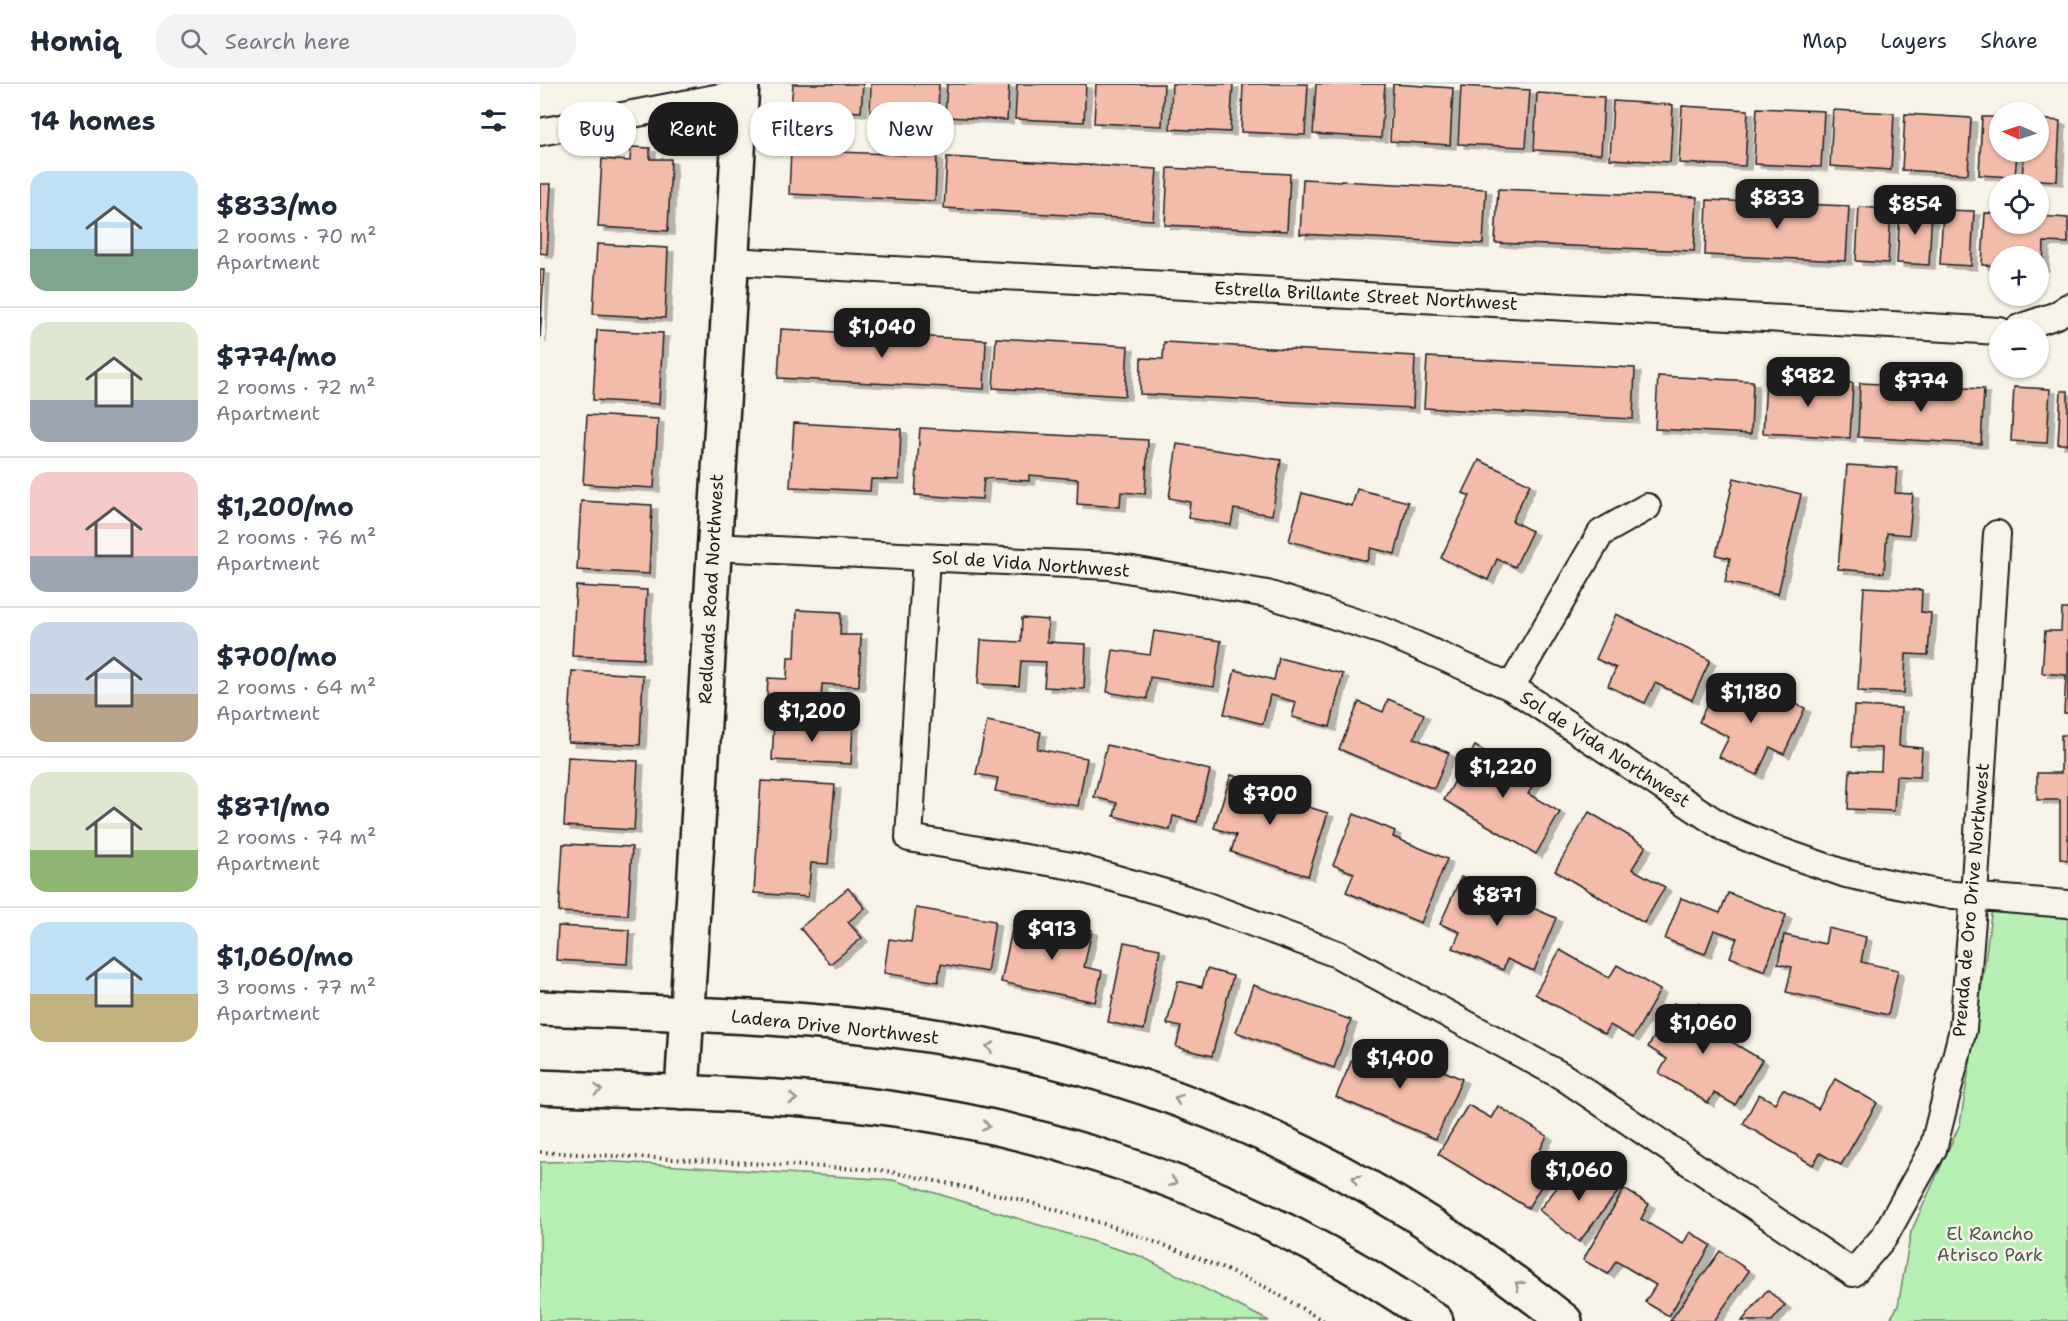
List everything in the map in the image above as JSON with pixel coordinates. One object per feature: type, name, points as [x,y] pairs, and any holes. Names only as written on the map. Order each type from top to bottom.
[{"type":"street","points":[[540,132],[741,88]]},
{"type":"street","name":"Redlands Road Northwest","points":[[682,1093],[741,88]]},
{"type":"street","name":"Estrella Brillante Street Northwest","points":[[732,261],[1989,330]]},
{"type":"street","points":[[2048,318],[2068,307]]},
{"type":"street","points":[[1511,687],[1601,533],[1647,507]]},
{"type":"street","name":"Prenda de Oro Drive Northwest","points":[[926,558],[909,838],[1072,866],[1196,902],[1337,954],[1562,1076],[1853,1273],[1884,1237],[1934,1149],[1963,1029],[1974,896],[1997,534]]},
{"type":"street","name":"Sol de Vida Northwest","points":[[713,547],[1110,566],[1267,594],[1386,632],[1511,687],[1726,829],[1846,874],[1941,894],[2068,904]]},
{"type":"street","name":"Ladera Drive Northwest","points":[[540,1008],[686,1014],[854,1026],[946,1038],[1037,1057],[1131,1082],[1243,1125],[1368,1185],[1448,1234],[1515,1281],[1565,1321]]},
{"type":"street","points":[[540,1087],[816,1100],[909,1111],[1007,1131],[1091,1154],[1185,1186],[1263,1219],[1343,1261],[1436,1321]]},
{"type":"path","points":[[540,1152],[881,1170],[951,1184],[1022,1200],[1112,1226],[1194,1256],[1265,1287],[1324,1321]]},
{"type":"green space","name":"El Rancho Atrisco Park","points":[[1992,907],[2068,912],[2068,1321],[1889,1321],[1898,1306],[1911,1232],[1960,1124],[1977,1022]]},
{"type":"green space","points":[[601,1161],[893,1180],[1140,1256],[1269,1321],[540,1321],[540,1162]]},
{"type":"building","points":[[793,84],[863,84],[861,112],[855,112],[855,102],[792,102]]},
{"type":"building","points":[[871,84],[939,84],[938,102],[870,102]]},
{"type":"building","points":[[947,84],[1009,84],[1007,120],[954,117],[954,102],[946,102]]},
{"type":"building","points":[[1017,84],[1086,84],[1084,122],[1015,119]]},
{"type":"building","points":[[1096,84],[1164,84],[1162,126],[1094,123]]},
{"type":"building","points":[[1172,84],[1233,84],[1230,132],[1170,129]]},
{"type":"building","points":[[1243,84],[1308,84],[1305,135],[1241,132]]},
{"type":"building","points":[[1316,84],[1385,84],[1381,138],[1313,134]]},
{"type":"building","points":[[1393,84],[1453,88],[1450,145],[1390,141]]},
{"type":"building","points":[[1461,86],[1530,90],[1526,147],[1458,144]]},
{"type":"building","points":[[1537,93],[1604,97],[1601,154],[1534,150]]},
{"type":"building","points":[[1613,101],[1673,105],[1670,162],[1610,159]]},
{"type":"building","points":[[1682,106],[1748,110],[1745,166],[1679,163]]},
{"type":"building","points":[[1757,108],[1824,111],[1821,167],[1754,164]]},
{"type":"building","points":[[1833,110],[1894,113],[1891,170],[1830,166]]},
{"type":"building","points":[[1905,114],[1971,118],[1968,174],[1902,170]]},
{"type":"building","points":[[1982,117],[1989,117],[1989,162],[2016,162],[2015,174],[1979,175]]},
{"type":"building","points":[[2049,120],[2060,121],[2057,181],[2049,181],[2049,174],[2022,174],[2023,162],[2049,162]]},
{"type":"building","points":[[636,147],[648,148],[650,159],[671,159],[668,231],[598,227],[602,159],[630,161],[630,156],[636,156]]},
{"type":"building","points":[[855,153],[867,153],[867,156],[937,156],[935,201],[789,194],[791,156],[855,156]]},
{"type":"building","points":[[947,157],[1157,169],[1153,220],[944,208]]},
{"type":"building","points":[[1168,168],[1290,174],[1287,231],[1165,225]]},
{"type":"building","points":[[1303,179],[1486,189],[1483,244],[1300,234]]},
{"type":"building","points":[[540,184],[551,184],[547,254],[540,253]]},
{"type":"building","points":[[1498,189],[1697,197],[1694,251],[1495,243]]},
{"type":"building","points":[[1707,200],[1849,206],[1846,261],[1705,255]]},
{"type":"building","points":[[1859,207],[1891,209],[1888,263],[1856,261]]},
{"type":"building","points":[[1900,208],[1932,209],[1929,265],[1897,263]]},
{"type":"building","points":[[1943,210],[1974,211],[1971,266],[1940,264]]},
{"type":"building","points":[[1985,213],[1989,213],[1989,234],[2049,234],[2049,217],[2068,218],[2068,243],[2044,242],[2044,246],[1989,246],[1989,265],[1982,265]]},
{"type":"building","points":[[597,244],[668,248],[665,318],[593,314]]},
{"type":"building","points":[[540,270],[544,270],[540,339]]},
{"type":"building","points":[[781,329],[986,340],[984,389],[778,378]]},
{"type":"building","points":[[597,330],[663,333],[659,404],[593,400]]},
{"type":"building","points":[[996,338],[1128,346],[1125,396],[993,388]]},
{"type":"building","points":[[1164,342],[1415,356],[1413,408],[1140,394],[1141,358],[1163,359]]},
{"type":"building","points":[[1427,357],[1635,368],[1633,419],[1424,408]]},
{"type":"building","points":[[1658,376],[1753,381],[1751,434],[1655,429]]},
{"type":"building","points":[[1766,379],[1853,383],[1850,438],[1763,433]]},
{"type":"building","points":[[1860,383],[1984,389],[1981,444],[1858,437]]},
{"type":"building","points":[[2014,387],[2050,389],[2047,443],[2011,441]]},
{"type":"building","points":[[2061,391],[2068,391],[2068,444],[2058,444]]},
{"type":"building","points":[[587,415],[658,419],[654,488],[583,484]]},
{"type":"building","points":[[794,423],[901,429],[899,480],[871,479],[870,491],[790,487]]},
{"type":"building","points":[[920,428],[1148,440],[1145,494],[1121,492],[1120,507],[1077,504],[1078,479],[1029,475],[1029,481],[984,478],[982,499],[915,495]]},
{"type":"building","points":[[1177,444],[1281,460],[1272,515],[1234,509],[1231,525],[1188,518],[1190,502],[1169,498]]},
{"type":"building","points":[[1479,460],[1530,484],[1512,521],[1532,531],[1515,567],[1497,559],[1488,580],[1441,558],[1470,496],[1463,493]]},
{"type":"building","points":[[1847,465],[1897,468],[1895,493],[1913,494],[1909,535],[1887,533],[1884,573],[1838,569]]},
{"type":"building","points":[[1734,478],[1801,494],[1778,594],[1725,582],[1730,558],[1716,555]]},
{"type":"building","points":[[1357,489],[1408,502],[1395,554],[1371,548],[1367,561],[1289,541],[1302,493],[1352,506]]},
{"type":"building","points":[[581,501],[652,505],[649,574],[577,570]]},
{"type":"building","points":[[576,586],[647,590],[643,659],[572,656]]},
{"type":"building","points":[[1864,587],[1922,590],[1921,612],[1931,613],[1928,655],[1906,654],[1904,693],[1858,691]]},
{"type":"building","points":[[2062,609],[2068,609],[2068,713],[2064,713],[2066,675],[2042,673],[2045,631],[2061,631]]},
{"type":"building","points":[[797,610],[841,612],[840,635],[861,635],[859,686],[822,684],[821,700],[767,698],[768,678],[787,679],[788,657],[795,657]]},
{"type":"building","points":[[1616,614],[1710,660],[1692,700],[1655,683],[1645,703],[1608,686],[1616,668],[1596,659]]},
{"type":"building","points":[[1022,618],[1048,620],[1047,642],[1086,644],[1084,689],[1044,687],[1046,662],[1021,661],[1019,686],[978,684],[981,640],[1021,642]]},
{"type":"building","points":[[1154,631],[1221,641],[1214,687],[1150,677],[1147,699],[1107,692],[1113,650],[1150,655]]},
{"type":"building","points":[[1279,658],[1343,674],[1330,727],[1292,717],[1296,702],[1270,695],[1263,724],[1224,714],[1235,670],[1274,680]]},
{"type":"building","points":[[572,671],[643,675],[640,745],[568,742]]},
{"type":"building","points":[[1719,678],[1760,697],[1764,689],[1805,708],[1784,754],[1770,747],[1757,775],[1719,757],[1729,737],[1699,722]]},
{"type":"building","points":[[1388,699],[1424,714],[1414,738],[1449,753],[1434,789],[1339,749],[1359,702],[1383,712]]},
{"type":"building","points":[[1854,706],[1901,708],[1899,746],[1922,748],[1920,777],[1896,776],[1894,811],[1848,809],[1850,770],[1881,771],[1882,748],[1852,747]]},
{"type":"building","points":[[987,721],[1041,732],[1037,749],[1087,758],[1078,806],[995,791],[998,778],[976,774]]},
{"type":"building","points":[[774,722],[853,726],[851,764],[772,760]]},
{"type":"building","points":[[2061,735],[2068,735],[2068,860],[2060,859],[2060,800],[2037,800],[2037,773],[2061,773]]},
{"type":"building","points":[[1107,745],[1210,770],[1197,822],[1173,816],[1170,830],[1114,816],[1117,803],[1094,797]]},
{"type":"building","points":[[1475,746],[1498,759],[1502,753],[1539,775],[1528,794],[1560,812],[1536,854],[1444,800]]},
{"type":"building","points":[[568,757],[638,761],[634,830],[564,826]]},
{"type":"building","points":[[1231,775],[1279,790],[1276,797],[1328,813],[1308,876],[1231,852],[1236,835],[1214,828]]},
{"type":"building","points":[[761,781],[835,785],[828,864],[811,863],[808,897],[754,893]]},
{"type":"building","points":[[1589,812],[1646,846],[1632,869],[1665,887],[1644,923],[1555,871]]},
{"type":"building","points":[[1354,814],[1395,831],[1393,837],[1447,859],[1421,923],[1346,892],[1354,873],[1333,865]]},
{"type":"building","points":[[563,844],[632,847],[628,915],[559,912]]},
{"type":"building","points":[[1461,877],[1556,918],[1534,971],[1507,959],[1503,970],[1453,948],[1460,932],[1440,924]]},
{"type":"building","points":[[848,888],[865,908],[848,922],[862,938],[830,964],[800,928]]},
{"type":"building","points":[[1728,893],[1786,915],[1765,971],[1730,957],[1737,938],[1714,930],[1705,954],[1665,939],[1681,898],[1720,913]]},
{"type":"building","points":[[916,908],[995,921],[987,972],[941,964],[938,982],[884,973],[889,939],[911,942]]},
{"type":"building","points":[[1038,919],[1092,930],[1084,967],[1102,971],[1095,1002],[1001,982],[1013,925],[1036,930]]},
{"type":"building","points":[[558,926],[629,930],[627,964],[556,960]]},
{"type":"building","points":[[1828,928],[1866,937],[1861,962],[1898,970],[1888,1015],[1786,992],[1792,967],[1778,964],[1784,935],[1825,944]]},
{"type":"building","points":[[1124,942],[1160,949],[1144,1030],[1108,1022]]},
{"type":"building","points":[[1560,950],[1609,978],[1617,965],[1660,990],[1633,1038],[1610,1025],[1605,1034],[1535,994]]},
{"type":"building","points":[[1207,969],[1233,976],[1212,1056],[1176,1047],[1181,1027],[1167,1024],[1178,981],[1202,987]]},
{"type":"building","points":[[1253,985],[1351,1020],[1334,1068],[1236,1032]]},
{"type":"building","points":[[1674,1003],[1691,1014],[1698,1003],[1725,1019],[1717,1033],[1762,1060],[1735,1105],[1714,1093],[1708,1103],[1659,1073],[1667,1059],[1648,1047]]},
{"type":"building","points":[[1386,1046],[1462,1079],[1436,1139],[1336,1097],[1357,1048],[1381,1058]]},
{"type":"building","points":[[1835,1079],[1877,1103],[1841,1165],[1820,1153],[1813,1165],[1743,1124],[1759,1094],[1775,1103],[1783,1089],[1818,1109]]},
{"type":"building","points":[[1468,1105],[1491,1118],[1498,1106],[1547,1136],[1540,1150],[1557,1160],[1528,1208],[1438,1154]]},
{"type":"building","points":[[1594,1168],[1620,1189],[1579,1242],[1539,1210],[1571,1170],[1583,1181]]},
{"type":"building","points":[[1624,1189],[1649,1204],[1641,1219],[1683,1244],[1690,1232],[1711,1245],[1669,1316],[1645,1302],[1656,1285],[1616,1261],[1608,1274],[1583,1260]]},
{"type":"building","points":[[1720,1251],[1749,1271],[1714,1321],[1670,1321]]},
{"type":"building","points":[[1767,1290],[1785,1305],[1772,1321],[1742,1321]]}]
